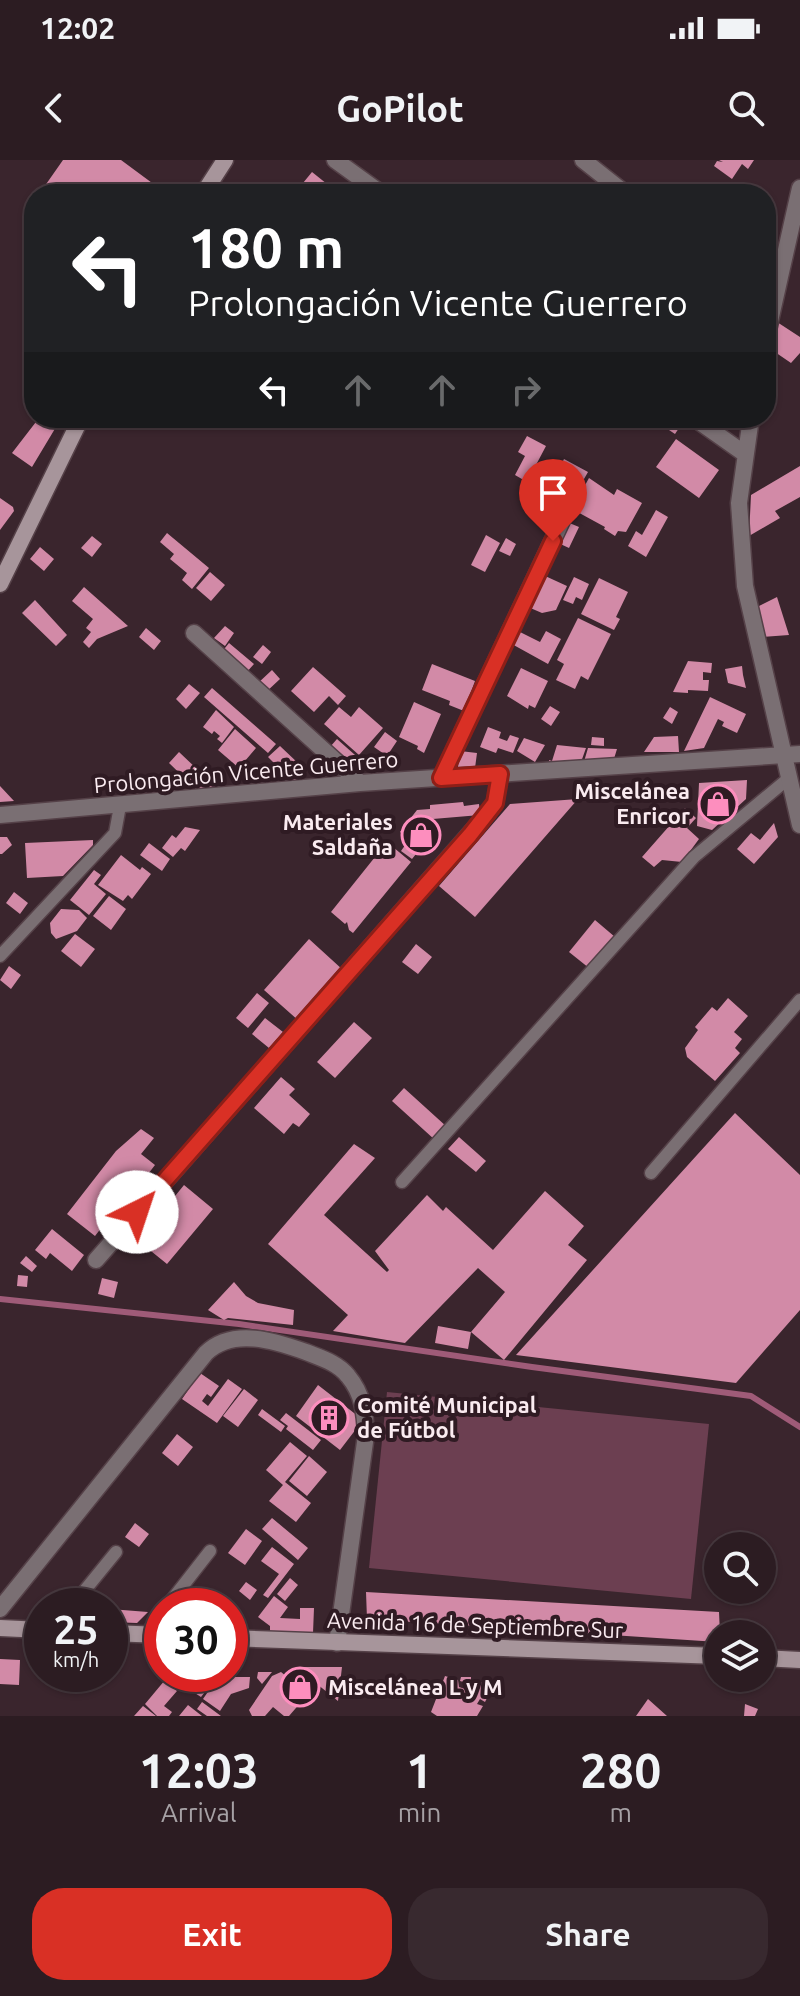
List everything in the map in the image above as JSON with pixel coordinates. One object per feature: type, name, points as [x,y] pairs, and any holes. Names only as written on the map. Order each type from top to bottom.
[{"type":"main road","points":[[209,184],[225,160]]},
{"type":"main road","points":[[0,584],[76,428]]},
{"type":"main road","points":[[0,1628],[24,1629]]},
{"type":"main road","name":"Avenida 16 de Septiembre Sur","points":[[248,1639],[704,1656]]},
{"type":"main road","points":[[776,1659],[800,1660]]},
{"type":"street","points":[[335,160],[368,184]]},
{"type":"street","points":[[583,160],[613,184]]},
{"type":"street","points":[[776,279],[800,188]]},
{"type":"street","points":[[708,428],[745,454]]},
{"type":"street","points":[[749,428],[739,503],[745,586],[792,754],[789,778],[800,825]]},
{"type":"street","points":[[441,778],[565,514]]},
{"type":"street","points":[[194,633],[360,783]]},
{"type":"street","name":"Prolongación Vicente Guerrero","points":[[0,815],[360,783],[792,754]]},
{"type":"street","points":[[96,1260],[488,813],[495,803],[500,774]]},
{"type":"street","points":[[0,1609],[214,1345],[226,1340],[249,1338],[274,1340],[330,1362],[346,1373],[365,1410],[366,1435],[337,1643]]},
{"type":"lane","points":[[402,1182],[694,857],[789,778]]},
{"type":"lane","points":[[0,956],[115,833],[120,806]]},
{"type":"lane","points":[[651,1173],[800,1000]]},
{"type":"lane","points":[[181,1588],[210,1551]]},
{"type":"lane","points":[[87,1588],[116,1552]]},
{"type":"shaded area","points":[[387,1392],[709,1424],[691,1599],[369,1568]]},
{"type":"building","points":[[63,160],[121,160],[153,184],[46,184]]},
{"type":"building","points":[[719,160],[754,160],[748,169],[742,164],[732,179],[714,166],[717,161],[723,162]]},
{"type":"building","points":[[312,172],[327,184],[302,184]]},
{"type":"building","points":[[777,322],[800,337],[800,353],[791,363],[776,353]]},
{"type":"building","points":[[31,428],[55,428],[32,467],[12,453]]},
{"type":"building","points":[[527,436],[546,446],[527,482],[515,475],[525,456],[518,452]]},
{"type":"building","points":[[676,439],[719,470],[699,498],[656,467]]},
{"type":"building","points":[[564,459],[588,472],[576,493],[566,488],[570,481],[557,473]]},
{"type":"building","points":[[800,466],[800,497],[775,511],[780,518],[749,536],[751,495]]},
{"type":"building","points":[[589,478],[614,495],[617,489],[642,503],[626,532],[618,531],[615,536],[572,509]]},
{"type":"building","points":[[0,498],[14,511],[0,530]]},
{"type":"building","points":[[656,510],[668,517],[646,557],[628,546],[636,531],[642,535]]},
{"type":"building","points":[[567,522],[579,527],[569,548],[556,542]]},
{"type":"building","points":[[167,533],[209,568],[192,589],[182,580],[187,573],[170,559],[174,554],[160,542]]},
{"type":"building","points":[[486,535],[500,543],[485,572],[471,565]]},
{"type":"building","points":[[92,536],[102,544],[92,557],[81,548]]},
{"type":"building","points":[[506,538],[516,544],[510,556],[499,551]]},
{"type":"building","points":[[40,547],[54,559],[44,571],[30,559]]},
{"type":"building","points":[[210,572],[225,585],[211,601],[196,588]]},
{"type":"building","points":[[543,575],[567,586],[556,610],[542,613],[528,607]]},
{"type":"building","points":[[574,577],[589,584],[582,600],[576,597],[573,604],[563,600]]},
{"type":"building","points":[[599,578],[628,592],[616,617],[620,619],[614,630],[581,614]]},
{"type":"building","points":[[84,587],[128,626],[97,639],[89,648],[83,642],[91,632],[86,628],[93,619],[72,601]]},
{"type":"building","points":[[777,597],[789,635],[761,637],[757,607]]},
{"type":"building","points":[[35,600],[67,635],[56,646],[22,613]]},
{"type":"building","points":[[578,618],[611,634],[588,680],[581,676],[575,689],[556,680],[564,664],[557,660]]},
{"type":"building","points":[[225,626],[234,633],[225,646],[214,638]]},
{"type":"building","points":[[146,628],[161,641],[154,650],[139,637]]},
{"type":"building","points":[[516,630],[540,642],[546,631],[561,639],[548,664],[510,643]]},
{"type":"building","points":[[229,643],[254,664],[245,674],[221,653]]},
{"type":"building","points":[[263,645],[271,652],[262,664],[253,657]]},
{"type":"building","points":[[688,661],[712,663],[711,673],[703,672],[703,680],[709,680],[708,691],[673,692]]},
{"type":"building","points":[[432,664],[475,681],[464,711],[449,705],[450,701],[422,690]]},
{"type":"building","points":[[742,666],[746,688],[728,683],[725,669]]},
{"type":"building","points":[[313,667],[346,696],[338,705],[329,696],[314,712],[291,691]]},
{"type":"building","points":[[521,668],[548,681],[535,708],[529,705],[528,709],[507,696]]},
{"type":"building","points":[[272,670],[280,679],[265,693],[257,684]]},
{"type":"building","points":[[189,684],[200,693],[186,709],[176,699]]},
{"type":"building","points":[[212,688],[276,744],[268,753],[204,697]]},
{"type":"building","points":[[710,697],[746,714],[737,733],[722,726],[724,722],[718,719],[704,748],[684,751]]},
{"type":"building","points":[[414,702],[441,714],[424,753],[417,749],[418,746],[399,737]]},
{"type":"building","points":[[550,706],[560,712],[551,726],[541,719]]},
{"type":"building","points":[[339,707],[351,717],[359,707],[383,728],[359,755],[324,724]]},
{"type":"building","points":[[670,707],[678,712],[672,724],[663,718]]},
{"type":"building","points":[[216,710],[234,727],[222,743],[217,739],[220,736],[203,727]]},
{"type":"building","points":[[488,727],[501,732],[499,738],[507,741],[510,735],[519,738],[513,753],[498,748],[496,753],[480,747]]},
{"type":"building","points":[[235,729],[256,748],[239,768],[218,750]]},
{"type":"building","points":[[385,732],[397,741],[387,756],[374,747]]},
{"type":"building","points":[[678,736],[679,752],[644,752],[654,737]]},
{"type":"building","points":[[592,737],[604,738],[604,746],[591,745]]},
{"type":"building","points":[[524,738],[545,745],[535,762],[517,751]]},
{"type":"building","points":[[337,739],[355,755],[348,763],[330,747]]},
{"type":"building","points":[[557,745],[586,748],[580,765],[550,767],[549,760],[552,761]]},
{"type":"building","points":[[280,746],[299,764],[304,777],[292,781],[268,757]]},
{"type":"building","points":[[588,748],[617,749],[613,762],[583,765]]},
{"type":"building","points":[[460,751],[477,753],[475,768],[458,767]]},
{"type":"building","points":[[179,752],[217,788],[198,791],[169,763]]},
{"type":"building","points":[[747,780],[746,799],[712,830],[697,826],[699,783]]},
{"type":"building","points":[[0,786],[14,801],[0,802]]},
{"type":"building","points":[[578,799],[475,917],[439,886],[510,804]]},
{"type":"building","points":[[463,802],[464,806],[479,804],[480,815],[421,820],[435,830],[422,848],[400,832],[417,810],[430,809],[430,805]]},
{"type":"building","points":[[685,808],[696,818],[687,828],[699,839],[682,862],[662,860],[654,867],[642,857]]},
{"type":"building","points":[[774,823],[778,837],[754,864],[737,849],[751,833],[760,840]]},
{"type":"building","points":[[185,827],[200,830],[185,851],[181,848],[173,857],[162,848],[172,835],[176,838]]},
{"type":"building","points":[[0,837],[7,837],[12,845],[2,854],[0,854]]},
{"type":"building","points":[[93,840],[93,845],[63,876],[27,878],[25,843]]},
{"type":"building","points":[[408,841],[420,849],[412,859],[401,851]]},
{"type":"building","points":[[387,842],[411,862],[353,933],[347,922],[345,924],[331,912]]},
{"type":"building","points":[[149,843],[170,859],[162,871],[140,855]]},
{"type":"building","points":[[121,855],[140,870],[142,867],[151,874],[132,899],[128,895],[123,901],[98,885]]},
{"type":"building","points":[[94,870],[101,875],[94,884],[106,894],[89,915],[70,900]]},
{"type":"building","points":[[14,892],[28,903],[20,914],[6,903]]},
{"type":"building","points":[[109,896],[126,909],[111,930],[93,916]]},
{"type":"building","points":[[61,909],[79,910],[87,918],[77,931],[56,939],[51,933],[50,923]]},
{"type":"building","points":[[595,920],[615,937],[589,968],[569,952]]},
{"type":"building","points":[[75,934],[95,949],[81,967],[61,951]]},
{"type":"building","points":[[309,939],[343,970],[299,1021],[264,990]]},
{"type":"building","points":[[416,944],[432,957],[418,974],[402,962]]},
{"type":"building","points":[[9,966],[21,975],[11,989],[0,980]]},
{"type":"building","points":[[257,993],[269,1003],[248,1028],[236,1018]]},
{"type":"building","points":[[728,998],[748,1016],[734,1032],[742,1039],[735,1048],[740,1053],[715,1081],[687,1057],[685,1048],[698,1030],[695,1027],[712,1007],[717,1011]]},
{"type":"building","points":[[265,1018],[283,1032],[269,1048],[252,1034]]},
{"type":"building","points":[[354,1022],[372,1038],[335,1078],[317,1062]]},
{"type":"building","points":[[281,1077],[295,1089],[289,1095],[310,1114],[299,1127],[293,1123],[284,1134],[254,1108]]},
{"type":"building","points":[[404,1088],[447,1127],[435,1140],[392,1101]]},
{"type":"building","points":[[735,1113],[800,1175],[800,1310],[736,1383],[516,1355]]},
{"type":"building","points":[[141,1129],[154,1138],[141,1154],[155,1165],[116,1223],[109,1218],[95,1236],[67,1214],[116,1151]]},
{"type":"building","points":[[459,1137],[486,1161],[476,1172],[448,1149]]},
{"type":"building","points":[[354,1144],[375,1158],[324,1215],[387,1272],[389,1270],[375,1251],[427,1195],[443,1211],[446,1207],[493,1250],[545,1191],[584,1226],[568,1245],[587,1260],[504,1360],[471,1332],[505,1292],[478,1268],[405,1343],[333,1331],[348,1315],[268,1244]]},
{"type":"building","points":[[184,1185],[213,1209],[167,1264],[141,1243],[170,1208],[167,1206]]},
{"type":"building","points":[[52,1229],[84,1255],[72,1271],[50,1253],[46,1259],[35,1250]]},
{"type":"building","points":[[26,1256],[37,1266],[32,1272],[20,1263]]},
{"type":"building","points":[[18,1275],[28,1276],[27,1287],[17,1286]]},
{"type":"building","points":[[102,1278],[118,1282],[114,1298],[98,1294]]},
{"type":"building","points":[[234,1282],[246,1296],[258,1303],[294,1310],[293,1325],[224,1320],[208,1310]]},
{"type":"building","points":[[438,1326],[471,1332],[468,1349],[435,1343]]},
{"type":"building","points":[[200,1373],[219,1386],[211,1397],[207,1394],[202,1401],[208,1406],[228,1379],[242,1389],[217,1423],[182,1399]]},
{"type":"building","name":"Comité Municipal de Fútbol","points":[[318,1385],[363,1420],[340,1450],[296,1416]]},
{"type":"building","points":[[244,1389],[258,1400],[238,1427],[223,1416]]},
{"type":"building","points":[[262,1409],[285,1426],[281,1432],[258,1415]]},
{"type":"building","points":[[286,1413],[321,1440],[313,1450],[286,1429],[288,1426],[280,1420]]},
{"type":"building","points":[[177,1434],[193,1447],[178,1466],[162,1453]]},
{"type":"building","points":[[290,1442],[307,1456],[285,1482],[311,1503],[296,1522],[269,1501],[283,1485],[266,1470]]},
{"type":"building","points":[[309,1456],[327,1472],[307,1496],[289,1481]]},
{"type":"building","points":[[272,1518],[308,1548],[298,1560],[262,1529]]},
{"type":"building","points":[[135,1523],[149,1534],[139,1547],[125,1537]]},
{"type":"building","points":[[246,1529],[262,1541],[245,1565],[228,1553]]},
{"type":"building","points":[[272,1547],[294,1564],[268,1598],[263,1595],[279,1574],[261,1561]]},
{"type":"building","points":[[290,1578],[298,1585],[285,1601],[277,1594]]},
{"type":"building","points":[[246,1582],[257,1590],[250,1600],[248,1588],[241,1588]]},
{"type":"building","points":[[366,1592],[719,1612],[719,1620],[704,1620],[704,1641],[367,1619]]},
{"type":"building","points":[[274,1596],[288,1607],[280,1618],[300,1619],[300,1608],[314,1608],[313,1633],[270,1631],[270,1626],[258,1617]]},
{"type":"building","points":[[128,1610],[144,1612],[137,1623],[128,1623]]},
{"type":"building","points":[[0,1659],[20,1660],[19,1685],[0,1684]]},
{"type":"building","points":[[296,1667],[342,1667],[338,1701]]},
{"type":"building","points":[[258,1672],[272,1672],[262,1684],[257,1678]]},
{"type":"building","points":[[281,1672],[308,1694],[289,1716],[284,1716],[273,1707],[265,1716],[252,1716],[249,1710],[272,1676]]},
{"type":"building","points":[[445,1676],[458,1680],[459,1687],[465,1689],[467,1683],[460,1681],[461,1677],[471,1677],[471,1681],[479,1686],[480,1682],[494,1684],[485,1702],[480,1699],[477,1704],[483,1706],[477,1716],[437,1716],[431,1712]]},
{"type":"building","points":[[155,1692],[176,1692],[164,1706],[172,1712],[169,1716],[157,1716],[145,1704]]},
{"type":"building","points":[[208,1692],[237,1692],[231,1694],[220,1711],[203,1699]]},
{"type":"building","points":[[648,1699],[667,1716],[636,1716]]},
{"type":"building","points":[[202,1702],[221,1716],[207,1716],[197,1709]]},
{"type":"building","points":[[745,1704],[758,1709],[755,1716],[744,1716]]},
{"type":"building","points":[[188,1705],[202,1716],[179,1716]]},
{"type":"building","points":[[143,1706],[156,1716],[134,1716]]},
{"type":"waterway","points":[[0,1299],[239,1324],[751,1396],[800,1427]]},
{"type":"place","name":"Miscelánea Enricor","points":[[718,804]]},
{"type":"place","name":"Materiales Saldaña","points":[[421,835]]},
{"type":"place","name":"Comité Municipal de Fútbol","points":[[329,1418]]},
{"type":"place","name":"Miscelánea L y M","points":[[300,1687]]},
{"type":"route","points":[[137,1212],[495,803],[500,774],[441,778],[553,541]]}]
